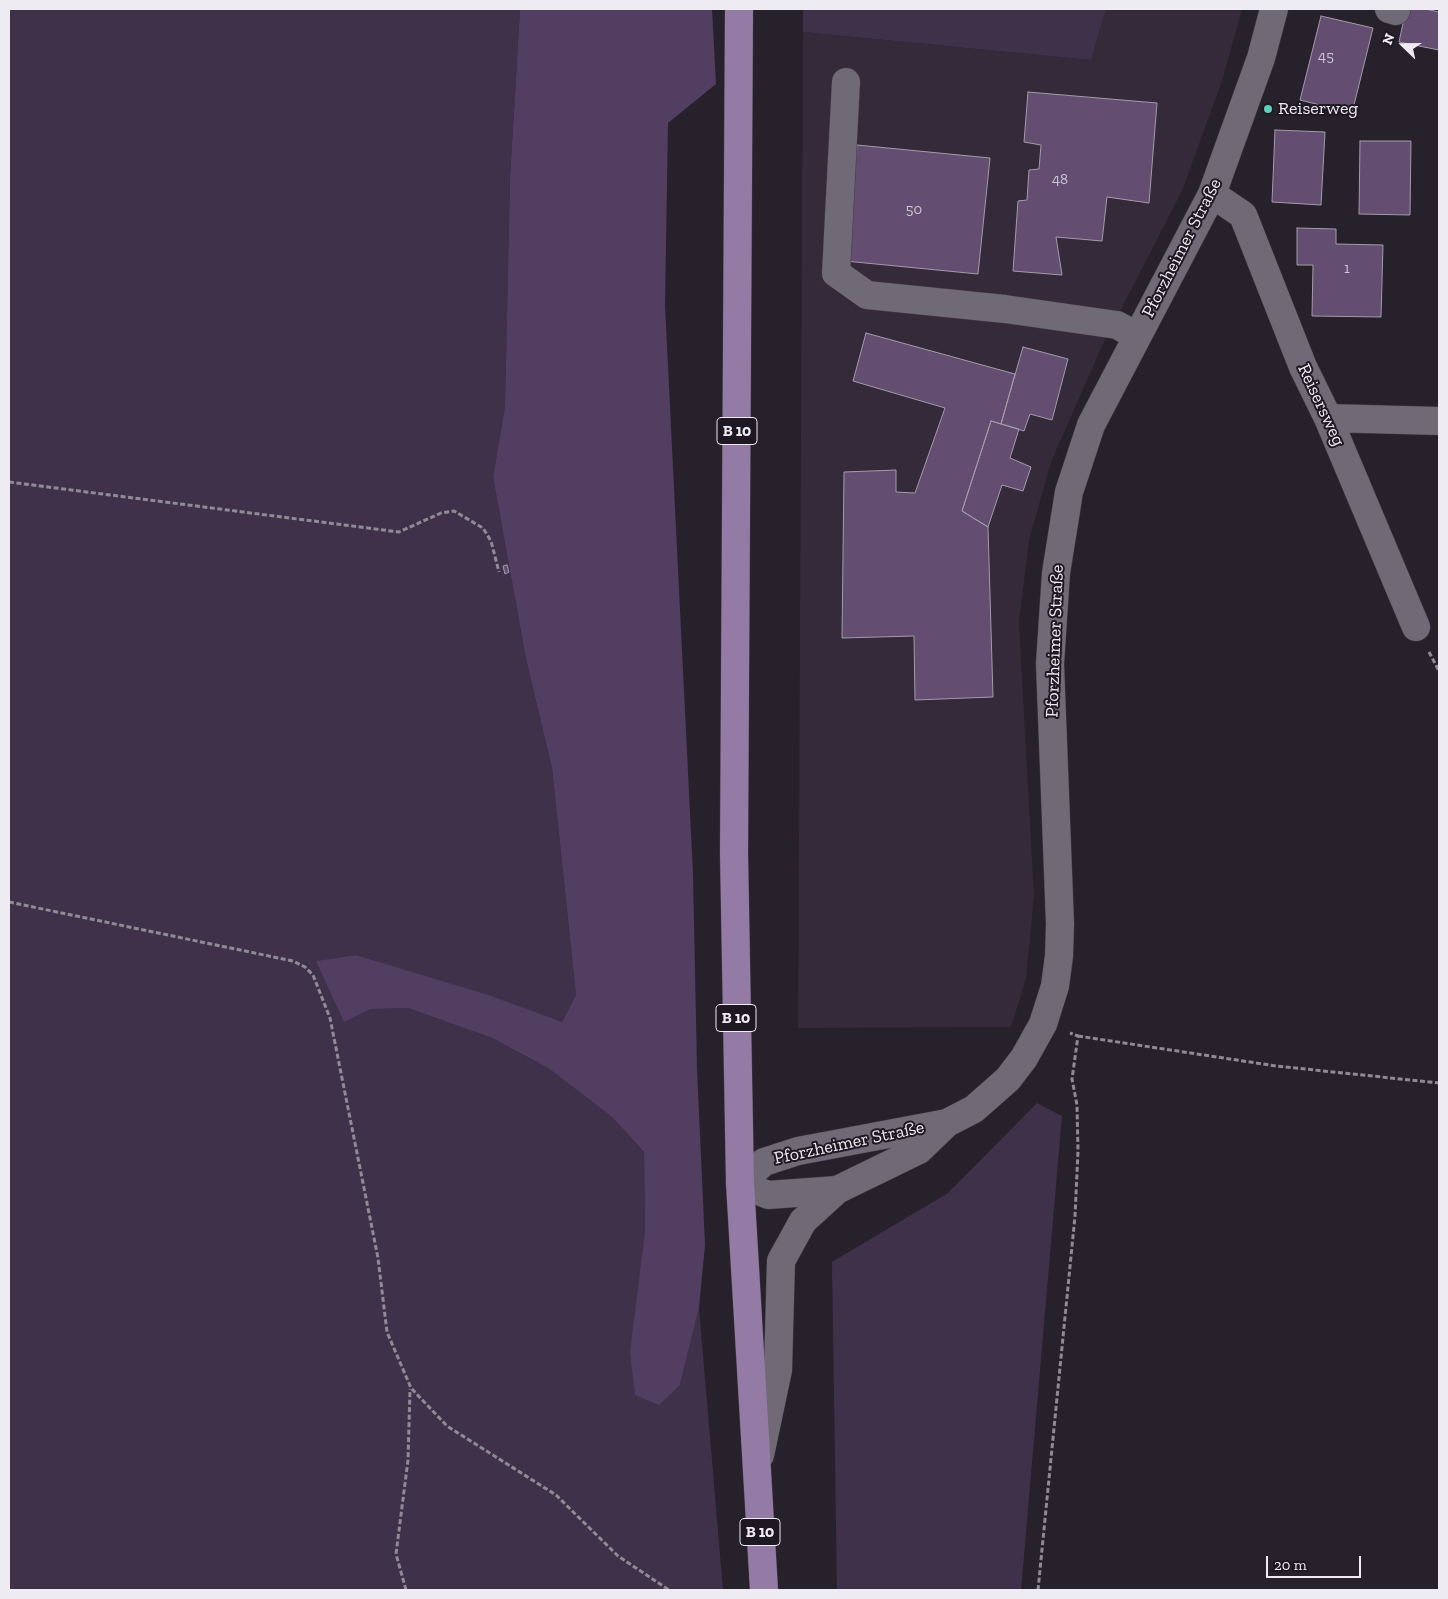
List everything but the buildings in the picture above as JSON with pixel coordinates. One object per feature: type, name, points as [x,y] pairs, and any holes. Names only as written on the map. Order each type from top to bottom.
[{"type":"main road","name":"B 10","points":[[739,9],[734,852],[740,1183],[764,1590]]},
{"type":"street","name":"Pforzheimer Straße","points":[[756,1474],[778,1370],[781,1261],[803,1221],[837,1190],[919,1150],[947,1123],[974,1109],[1008,1079],[1024,1058],[1043,1024],[1055,986],[1060,924],[1050,664],[1057,559],[1069,492],[1091,425],[1212,194],[1258,66],[1274,9]]},
{"type":"street","points":[[846,82],[836,273],[867,295],[1006,309],[1117,325],[1138,336]]},
{"type":"street","name":"Reisersweg","points":[[1212,194],[1242,215],[1303,367],[1328,418],[1416,627]]},
{"type":"street","points":[[1328,418],[1439,421]]},
{"type":"street","name":"Pforzheimer Straße","points":[[837,1190],[768,1195],[740,1183],[764,1162],[798,1151],[947,1123]]},
{"type":"path","points":[[9,482],[399,532],[441,513],[454,511],[484,528],[491,541],[499,572]]},
{"type":"path","points":[[9,902],[293,961],[313,975],[330,1018],[378,1258],[387,1332],[410,1388],[447,1426],[556,1494],[618,1556],[669,1590]]},
{"type":"path","points":[[1043,1024],[1078,1036],[1267,1064],[1439,1083]]},
{"type":"path","points":[[1038,1590],[1075,1216],[1078,1151],[1077,1104],[1072,1079],[1078,1036]]},
{"type":"path","points":[[406,1590],[396,1554],[408,1460],[410,1388]]},
{"type":"shaded area","points":[[9,9],[520,9],[510,178],[505,406],[493,477],[526,659],[552,768],[576,995],[562,1022],[357,955],[317,961],[344,1021],[371,1009],[408,1008],[492,1038],[548,1068],[612,1117],[644,1152],[645,1232],[680,1385],[699,1308],[723,1590],[9,1590]]},
{"type":"shaded area","points":[[520,9],[712,9],[716,84],[668,123],[665,305],[693,874],[697,1069],[705,1245],[699,1308],[680,1385],[659,1405],[635,1395],[630,1352],[645,1232],[644,1152],[612,1117],[548,1068],[492,1038],[408,1008],[371,1009],[344,1022],[316,961],[356,955],[488,995],[562,1022],[576,995],[552,768],[526,659],[493,477],[505,406],[510,178]]},
{"type":"shaded area","points":[[803,9],[1106,9],[1091,60],[803,32]]},
{"type":"shaded area","points":[[1106,9],[1242,9],[1222,81],[1182,191],[1102,346],[1051,462],[1029,540],[1019,622],[1034,896],[1026,979],[1011,1027],[798,1028],[803,32],[1091,60]]},
{"type":"shaded area","points":[[1037,1103],[1062,1116],[1021,1590],[837,1590],[832,1262],[948,1193]]},
{"type":"place","name":"Reiserweg","points":[[1268,109]]}]
